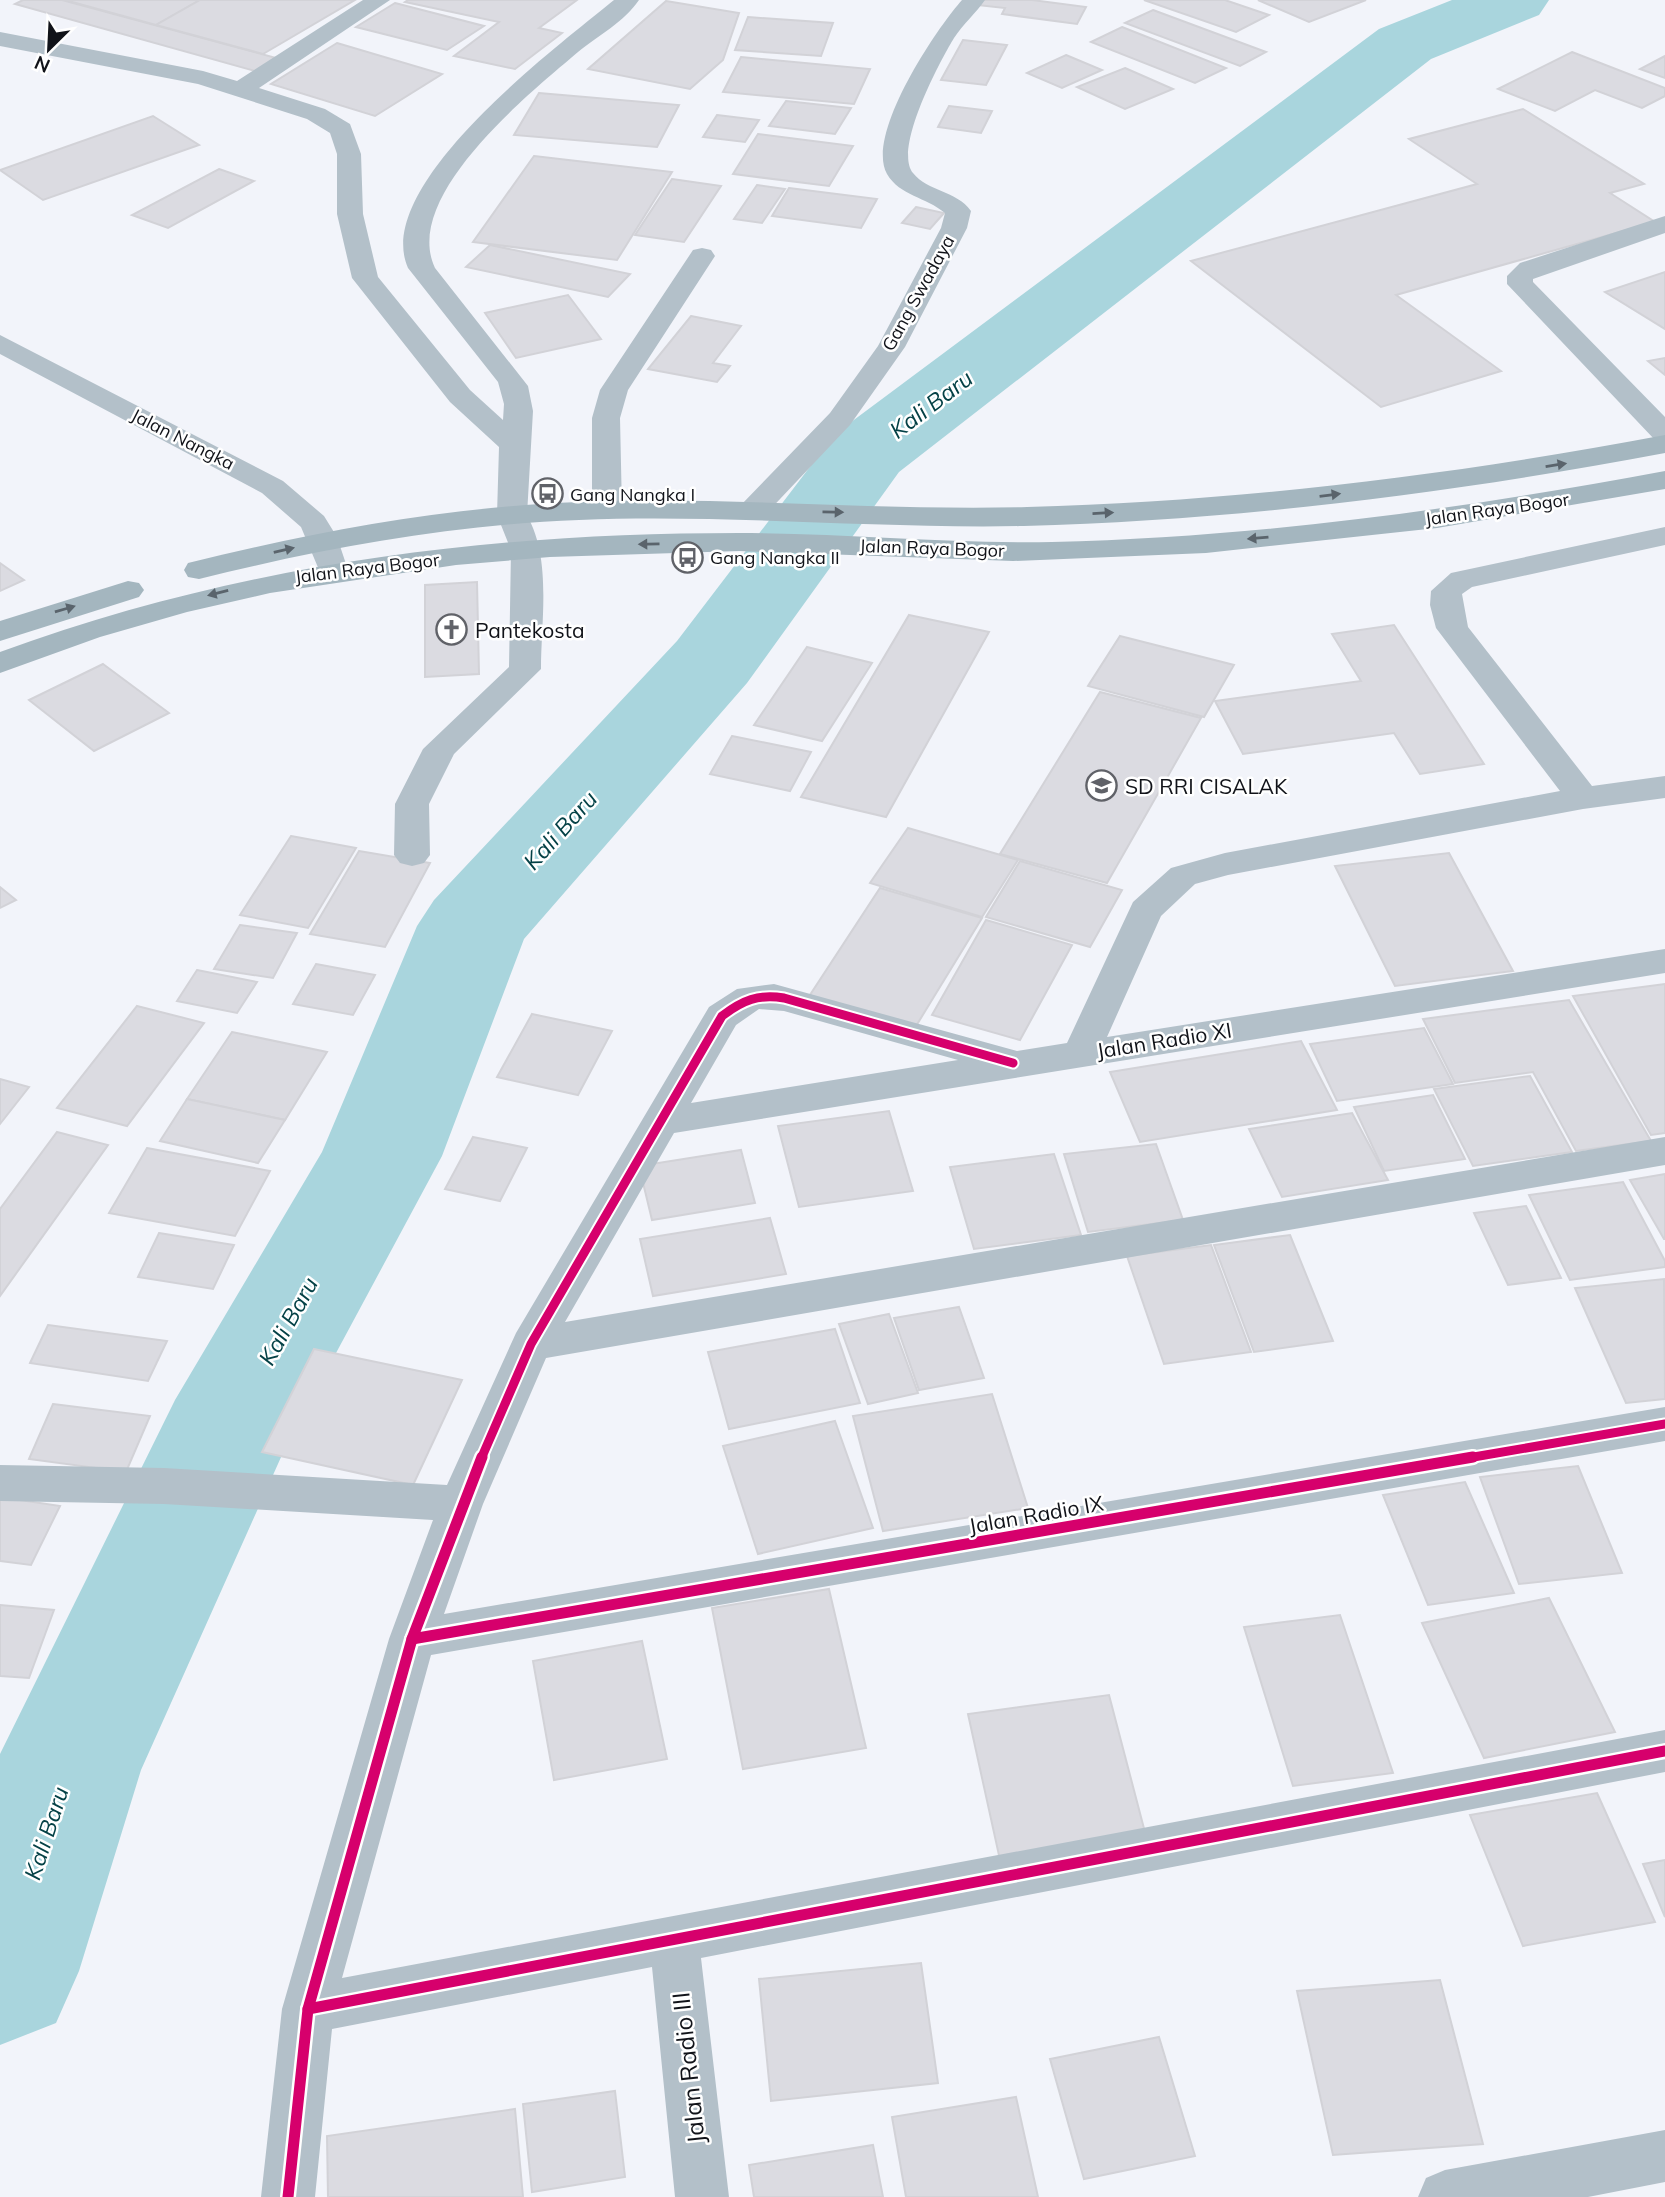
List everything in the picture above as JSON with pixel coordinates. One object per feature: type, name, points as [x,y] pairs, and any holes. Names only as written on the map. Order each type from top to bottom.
[{"type":"highway","name":"Jalan Raya Bogor","points":[[0,663],[56,641],[163,606],[245,586],[427,522],[607,510],[1035,517],[1177,510],[1400,487],[1581,461],[1665,444]]},
{"type":"highway","name":"Jalan Raya Bogor","points":[[0,631],[161,580],[329,555],[742,542],[1051,551],[1205,542],[1360,528],[1568,499],[1665,480]]},
{"type":"street","points":[[241,89],[379,0]]},
{"type":"street","points":[[412,855],[411,804],[440,749],[524,669],[526,550],[512,515],[514,445],[520,419],[515,386],[432,282],[417,258],[416,240],[422,214],[433,184],[459,150],[509,102],[628,0]]},
{"type":"street","name":"Gang Swadaya","points":[[758,511],[840,419],[891,347],[954,228],[958,211],[948,200],[929,194],[907,182],[898,172],[893,158],[905,116],[944,35],[974,0]]},
{"type":"street","points":[[0,39],[161,68],[241,89],[316,114],[341,129],[349,154],[350,214],[365,278],[466,403],[514,445]]},
{"type":"street","points":[[1665,224],[1529,269],[1520,276],[1520,284],[1665,434]]},
{"type":"street","points":[[607,510],[606,418],[614,390],[702,256]]},
{"type":"street","name":"Jalan Nangka","points":[[0,343],[231,462],[302,510],[329,555]]},
{"type":"street","points":[[1583,798],[1452,628],[1446,605],[1447,591],[1462,580],[1665,536]]},
{"type":"street","points":[[1081,1053],[1146,910],[1183,876],[1225,864],[1583,798],[1665,787]]},
{"type":"street","name":"Jalan Radio XI","points":[[662,1121],[1665,961]]},
{"type":"street","points":[[288,2197],[308,2009],[412,1639],[461,1504],[531,1344],[722,1016],[743,1000],[762,994],[1013,1063]]},
{"type":"street","points":[[531,1344],[1665,1151]]},
{"type":"street","name":"Jalan Radio IX","points":[[412,1639],[1665,1424]]},
{"type":"street","points":[[0,1483],[164,1486],[461,1504]]},
{"type":"street","points":[[308,2009],[1665,1751]]},
{"type":"street","name":"Jalan Radio III","points":[[674,1939],[702,2197]]},
{"type":"street","points":[[1445,2197],[1665,2156]]},
{"type":"building","points":[[23,0],[62,0],[280,59],[259,72],[15,4]]},
{"type":"building","points":[[65,0],[200,0],[156,25]]},
{"type":"building","points":[[200,0],[355,0],[263,54],[156,25]]},
{"type":"building","points":[[577,0],[539,28],[562,33],[515,69],[454,56],[499,22],[405,2]]},
{"type":"building","points":[[980,0],[1032,0],[1086,7],[1077,24],[1002,14],[1005,8],[977,5]]},
{"type":"building","points":[[1144,0],[1225,0],[1269,15],[1236,32]]},
{"type":"building","points":[[1258,0],[1366,0],[1309,22]]},
{"type":"building","points":[[666,1],[739,13],[723,60],[690,89],[588,69]]},
{"type":"building","points":[[395,3],[484,26],[447,50],[356,27]]},
{"type":"building","points":[[1153,10],[1266,52],[1240,66],[1125,23]]},
{"type":"building","points":[[748,17],[833,23],[821,56],[735,50]]},
{"type":"building","points":[[1122,27],[1226,68],[1195,83],[1091,42]]},
{"type":"building","points":[[963,40],[1007,45],[986,85],[941,80]]},
{"type":"building","points":[[337,43],[442,74],[375,116],[271,84]]},
{"type":"building","points":[[1572,52],[1665,88],[1665,96],[1642,108],[1595,90],[1555,111],[1498,89]]},
{"type":"building","points":[[1066,55],[1102,70],[1062,88],[1027,73]]},
{"type":"building","points":[[1665,56],[1665,78],[1640,69]]},
{"type":"building","points":[[741,57],[870,69],[854,104],[723,92]]},
{"type":"building","points":[[1125,68],[1173,89],[1125,109],[1077,87]]},
{"type":"building","points":[[539,93],[679,105],[657,147],[514,135]]},
{"type":"building","points":[[786,101],[851,108],[835,134],[769,126]]},
{"type":"building","points":[[949,106],[992,111],[981,133],[938,127]]},
{"type":"building","points":[[1523,109],[1644,184],[1610,193],[1655,222],[1396,295],[1501,371],[1381,407],[1191,261],[1477,184],[1409,139]]},
{"type":"building","points":[[717,115],[759,120],[745,142],[703,137]]},
{"type":"building","points":[[153,116],[199,145],[43,200],[0,170]]},
{"type":"building","points":[[758,134],[853,146],[829,186],[733,174]]},
{"type":"building","points":[[534,156],[672,172],[617,260],[473,242]]},
{"type":"building","points":[[219,169],[254,181],[168,228],[132,215]]},
{"type":"building","points":[[672,179],[721,186],[684,242],[635,235]]},
{"type":"building","points":[[757,185],[785,189],[762,223],[734,219]]},
{"type":"building","points":[[789,188],[877,199],[861,228],[772,216]]},
{"type":"building","points":[[916,207],[944,213],[930,229],[902,223]]},
{"type":"building","points":[[490,245],[630,274],[608,297],[466,267]]},
{"type":"building","points":[[1665,272],[1665,329],[1605,292]]},
{"type":"building","points":[[568,295],[601,339],[516,358],[485,313]]},
{"type":"building","points":[[691,316],[741,326],[713,363],[730,366],[717,382],[648,369]]},
{"type":"building","points":[[1665,358],[1665,375],[1648,361]]},
{"type":"building","points":[[0,563],[24,580],[0,591]]},
{"type":"building","name":"Pantekosta","points":[[477,582],[479,674],[425,677],[425,585]]},
{"type":"building","points":[[909,615],[989,632],[886,817],[801,797]]},
{"type":"building","points":[[1394,625],[1484,764],[1420,774],[1394,733],[1243,754],[1215,701],[1361,681],[1332,634]]},
{"type":"building","name":"SD RRI CISALAK","points":[[1120,636],[1234,665],[1204,717],[1088,686]]},
{"type":"building","points":[[807,647],[872,663],[822,741],[754,725]]},
{"type":"building","points":[[103,664],[169,713],[94,751],[29,700]]},
{"type":"building","name":"SD RRI CISALAK","points":[[1100,692],[1201,718],[1107,883],[1000,854]]},
{"type":"building","points":[[732,736],[811,752],[790,791],[710,774]]},
{"type":"building","points":[[908,828],[1018,860],[982,917],[870,883]]},
{"type":"building","points":[[291,836],[356,848],[308,928],[240,915]]},
{"type":"building","points":[[359,851],[430,863],[385,947],[310,934]]},
{"type":"building","points":[[1449,853],[1513,971],[1395,986],[1335,866]]},
{"type":"building","points":[[1020,861],[1122,890],[1090,947],[986,917]]},
{"type":"building","points":[[0,887],[16,900],[0,908]]},
{"type":"building","points":[[880,888],[982,918],[913,1031],[808,998]]},
{"type":"building","points":[[986,920],[1072,945],[1020,1040],[932,1015]]},
{"type":"building","points":[[240,925],[297,933],[273,978],[214,969]]},
{"type":"building","points":[[316,964],[375,975],[353,1015],[293,1004]]},
{"type":"building","points":[[197,970],[257,982],[237,1013],[177,1001]]},
{"type":"building","points":[[1665,984],[1665,1133],[1651,1135],[1573,996]]},
{"type":"building","points":[[1569,1000],[1651,1141],[1576,1151],[1533,1072],[1455,1083],[1423,1019]]},
{"type":"building","points":[[137,1006],[204,1023],[127,1126],[57,1108]]},
{"type":"building","points":[[532,1014],[612,1031],[578,1095],[497,1077]]},
{"type":"building","points":[[1424,1028],[1453,1084],[1337,1101],[1310,1044]]},
{"type":"building","points":[[232,1032],[327,1052],[285,1120],[187,1099]]},
{"type":"building","points":[[1301,1041],[1337,1110],[1140,1142],[1110,1072]]},
{"type":"building","points":[[1530,1076],[1572,1152],[1473,1166],[1434,1089]]},
{"type":"building","points":[[0,1079],[29,1087],[0,1124]]},
{"type":"building","points":[[1433,1095],[1465,1159],[1384,1171],[1354,1107]]},
{"type":"building","points":[[187,1099],[285,1120],[258,1163],[160,1141]]},
{"type":"building","points":[[889,1111],[913,1191],[799,1207],[778,1126]]},
{"type":"building","points":[[1352,1113],[1388,1180],[1282,1197],[1249,1129]]},
{"type":"building","points":[[57,1132],[108,1145],[0,1296],[0,1209]]},
{"type":"building","points":[[473,1137],[527,1148],[500,1201],[445,1189]]},
{"type":"building","points":[[1156,1144],[1183,1220],[1088,1232],[1064,1154]]},
{"type":"building","points":[[147,1148],[270,1171],[235,1236],[109,1213]]},
{"type":"building","points":[[741,1150],[755,1203],[652,1220],[639,1166]]},
{"type":"building","points":[[1054,1154],[1081,1235],[974,1249],[950,1167]]},
{"type":"building","points":[[1665,1174],[1665,1239],[1664,1239],[1630,1180]]},
{"type":"building","points":[[1623,1182],[1665,1261],[1665,1267],[1570,1280],[1529,1195]]},
{"type":"building","points":[[1526,1206],[1561,1278],[1508,1285],[1474,1213]]},
{"type":"building","points":[[770,1218],[786,1274],[653,1296],[640,1239]]},
{"type":"building","points":[[159,1233],[234,1245],[213,1289],[138,1277]]},
{"type":"building","points":[[1290,1235],[1333,1341],[1254,1352],[1214,1245]]},
{"type":"building","points":[[1211,1245],[1251,1352],[1164,1364],[1127,1256]]},
{"type":"building","points":[[1664,1279],[1665,1399],[1626,1403],[1575,1288]]},
{"type":"building","points":[[959,1307],[984,1378],[919,1390],[894,1318]]},
{"type":"building","points":[[889,1314],[918,1393],[868,1404],[839,1324]]},
{"type":"building","points":[[48,1325],[167,1341],[148,1381],[30,1363]]},
{"type":"building","points":[[835,1329],[860,1403],[729,1429],[708,1352]]},
{"type":"building","points":[[314,1349],[462,1380],[413,1485],[262,1452]]},
{"type":"building","points":[[992,1394],[1028,1508],[883,1531],[853,1416]]},
{"type":"building","points":[[53,1404],[150,1416],[126,1472],[29,1459]]},
{"type":"building","points":[[835,1421],[873,1528],[758,1554],[723,1446]]},
{"type":"building","points":[[1578,1466],[1622,1573],[1519,1584],[1480,1477]]},
{"type":"building","points":[[1465,1482],[1514,1593],[1428,1605],[1383,1495]]},
{"type":"building","points":[[0,1497],[60,1506],[31,1565],[0,1561]]},
{"type":"building","points":[[829,1589],[866,1748],[743,1769],[712,1608]]},
{"type":"building","points":[[1549,1598],[1615,1732],[1484,1758],[1422,1623]]},
{"type":"building","points":[[0,1605],[54,1610],[29,1678],[0,1676]]},
{"type":"building","points":[[1340,1615],[1393,1773],[1293,1786],[1244,1627]]},
{"type":"building","points":[[642,1641],[667,1759],[554,1780],[533,1661]]},
{"type":"building","points":[[1109,1695],[1147,1840],[1000,1860],[968,1714]]},
{"type":"building","points":[[1597,1793],[1655,1922],[1523,1946],[1470,1815]]},
{"type":"building","points":[[1665,1860],[1665,1917],[1643,1864]]},
{"type":"building","points":[[921,1963],[938,2083],[771,2101],[759,1979]]},
{"type":"building","points":[[1440,1980],[1483,2144],[1333,2155],[1297,1991]]},
{"type":"building","points":[[1159,2037],[1195,2156],[1084,2179],[1050,2059]]},
{"type":"building","points":[[615,2091],[625,2177],[532,2192],[523,2104]]},
{"type":"building","points":[[1016,2097],[1038,2197],[906,2197],[892,2117]]},
{"type":"building","points":[[515,2109],[523,2197],[328,2197],[327,2136]]},
{"type":"building","points":[[873,2145],[883,2197],[754,2197],[749,2165]]},
{"type":"waterway","name":"Kali Baru","points":[[0,1971],[67,1770],[222,1438],[381,1156],[473,926],[712,662],[867,453],[1405,44],[1514,0]]},
{"type":"cycle path","points":[[288,2197],[308,2009],[412,1639],[461,1504],[531,1344],[722,1016],[750,998],[784,998],[1013,1063]]},
{"type":"cycle path","points":[[412,1639],[1665,1424]]},
{"type":"cycle path","points":[[308,2009],[1665,1751]]},
{"type":"place","name":"Gang Nangka I","points":[[547,494]]},
{"type":"place","name":"Gang Nangka II","points":[[687,557]]},
{"type":"place","name":"Pantekosta","points":[[452,630]]},
{"type":"place","name":"SD RRI CISALAK","points":[[1102,786]]}]
